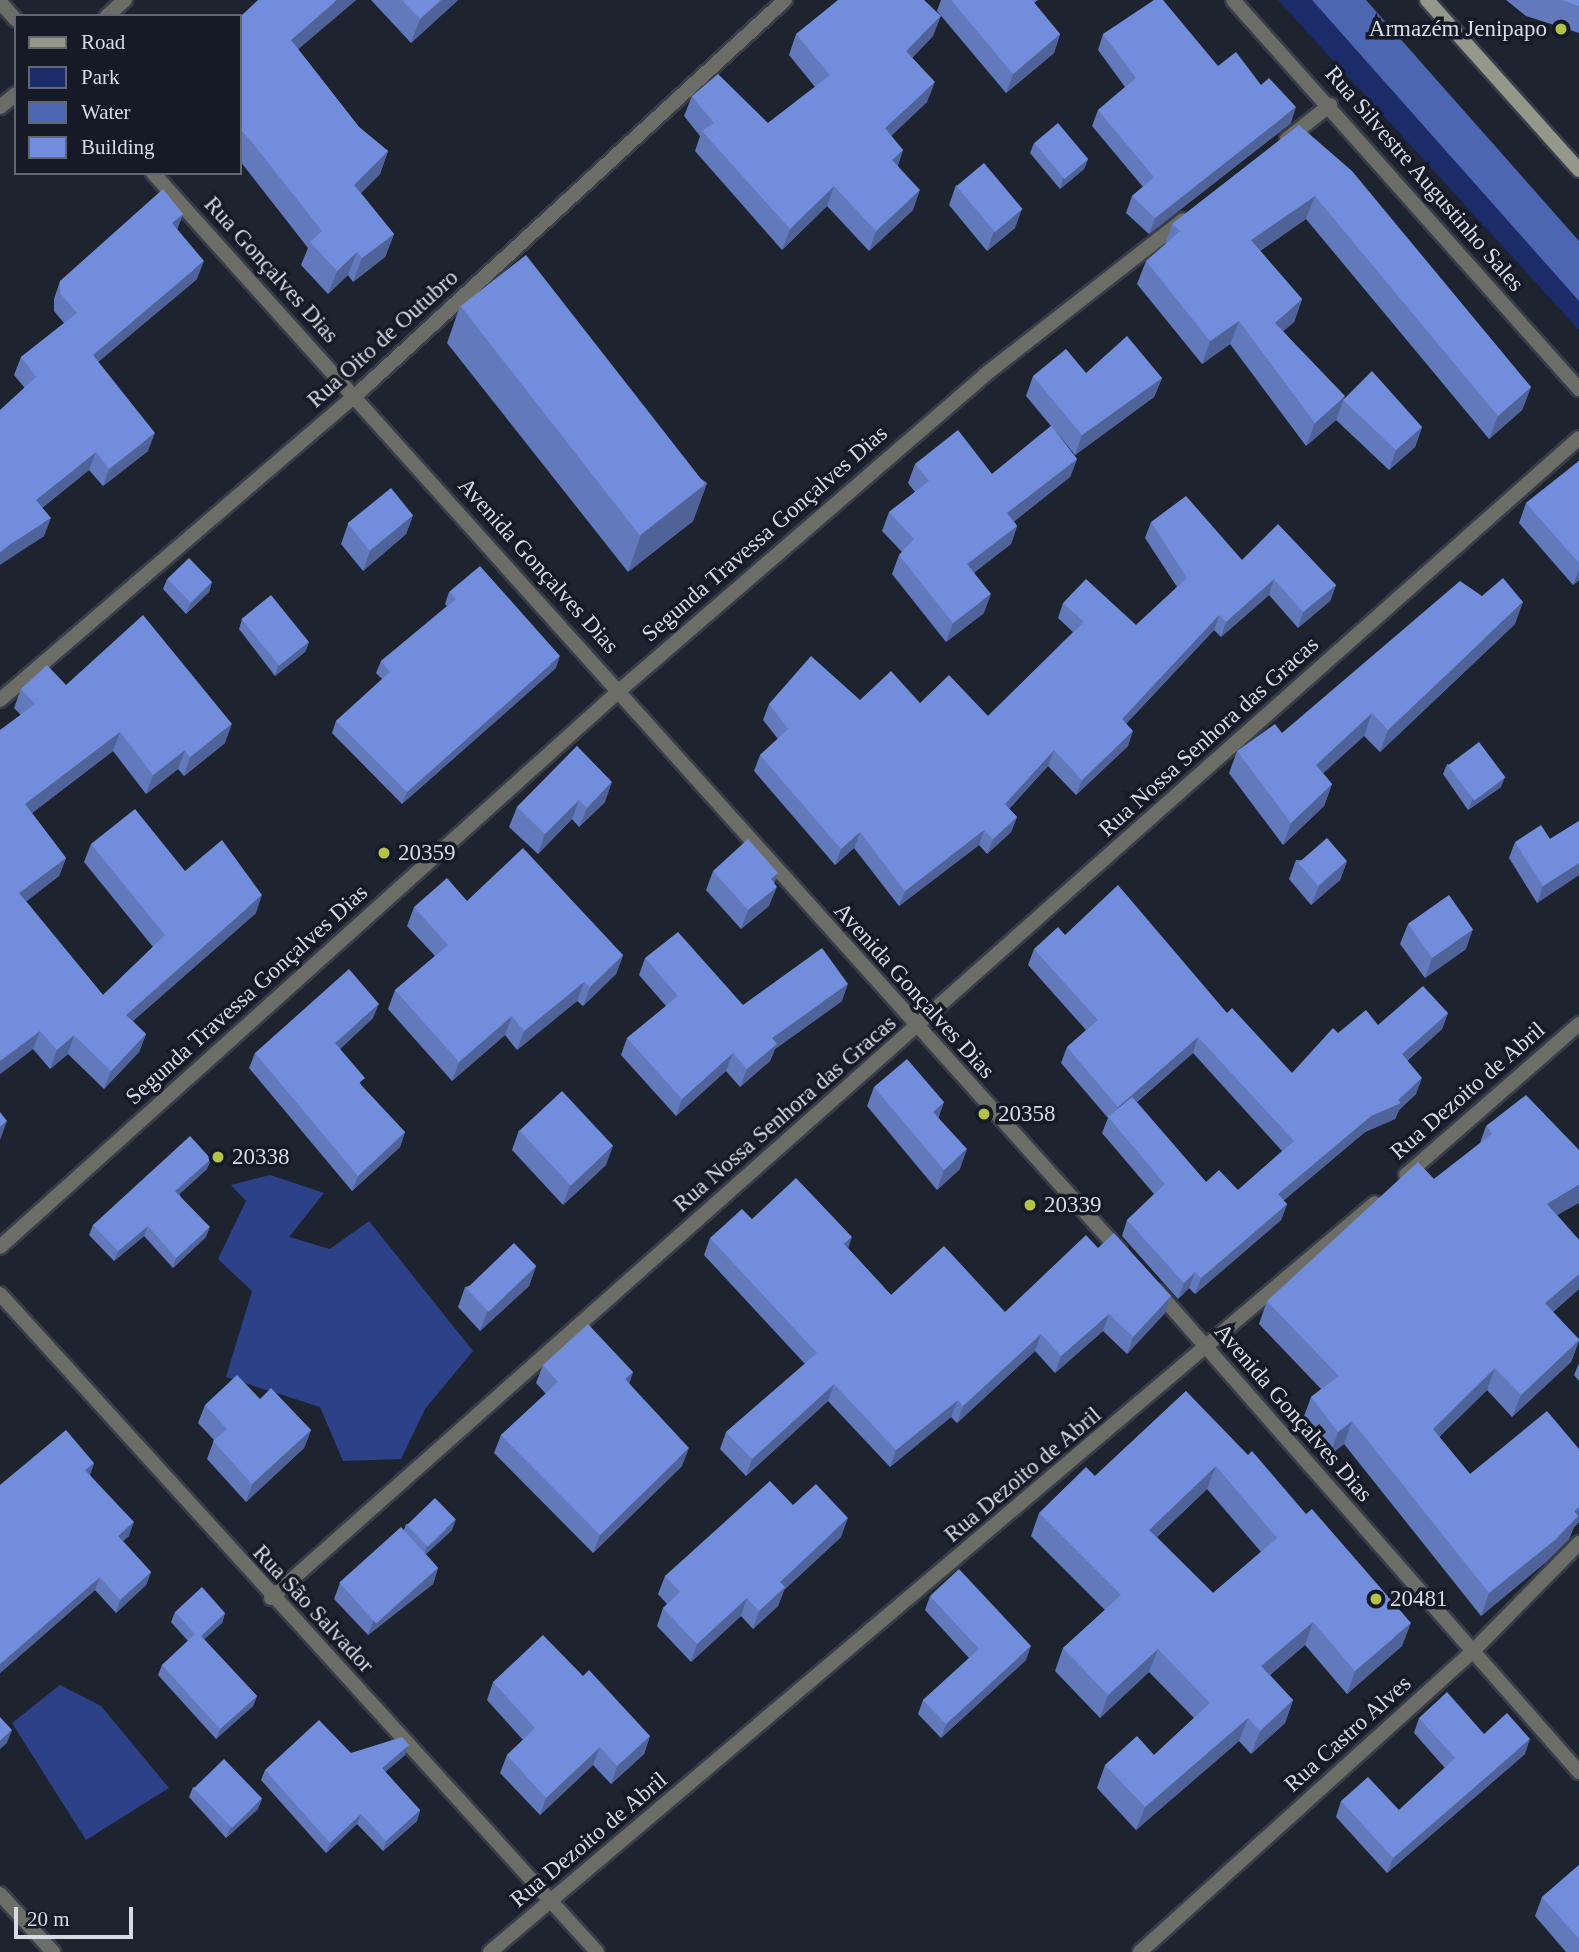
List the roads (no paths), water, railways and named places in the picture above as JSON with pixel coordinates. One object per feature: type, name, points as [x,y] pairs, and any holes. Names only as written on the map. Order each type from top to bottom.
[{"type":"main road","points":[[1427,0],[1579,170]]},
{"type":"street","points":[[109,14],[125,0]]},
{"type":"street","name":"Rua Oito de Outubro","points":[[0,700],[354,397],[785,0]]},
{"type":"street","name":"Rua Silvestre Augustinho Sales","points":[[1233,0],[1330,105],[1579,389]]},
{"type":"street","points":[[0,2],[14,18]]},
{"type":"street","points":[[0,107],[14,96]]},
{"type":"street","points":[[1277,147],[1330,105]]},
{"type":"street","name":"Rua Gonçalves Dias","points":[[155,175],[354,397]]},
{"type":"street","name":"Segunda Travessa Gonçalves Dias","points":[[0,1247],[619,691],[986,374],[1201,206]]},
{"type":"street","name":"Avenida Gonçalves Dias","points":[[354,397],[619,691],[916,1029],[1209,1348],[1470,1654],[1579,1772]]},
{"type":"street","name":"Rua Nossa Senhora das Gracas","points":[[271,1598],[1579,439]]},
{"type":"street","name":"Rua Dezoito de Abril","points":[[490,1952],[1209,1348],[1579,1024]]},
{"type":"street","name":"Rua São Salvador","points":[[0,1294],[271,1598],[553,1901],[597,1952]]},
{"type":"street","name":"Rua Castro Alves","points":[[1140,1952],[1470,1654],[1579,1542]]},
{"type":"street","points":[[0,1894],[53,1952]]},
{"type":"water","points":[[1312,0],[1366,0],[1579,241],[1579,301]]},
{"type":"place","name":"Armazém Jenipapo","points":[[1561,29]]},
{"type":"place","name":"20359","points":[[384,853]]},
{"type":"place","name":"20358","points":[[984,1114]]},
{"type":"place","name":"20338","points":[[218,1157]]},
{"type":"place","name":"20339","points":[[1030,1205]]},
{"type":"place","name":"20481","points":[[1376,1599]]}]
